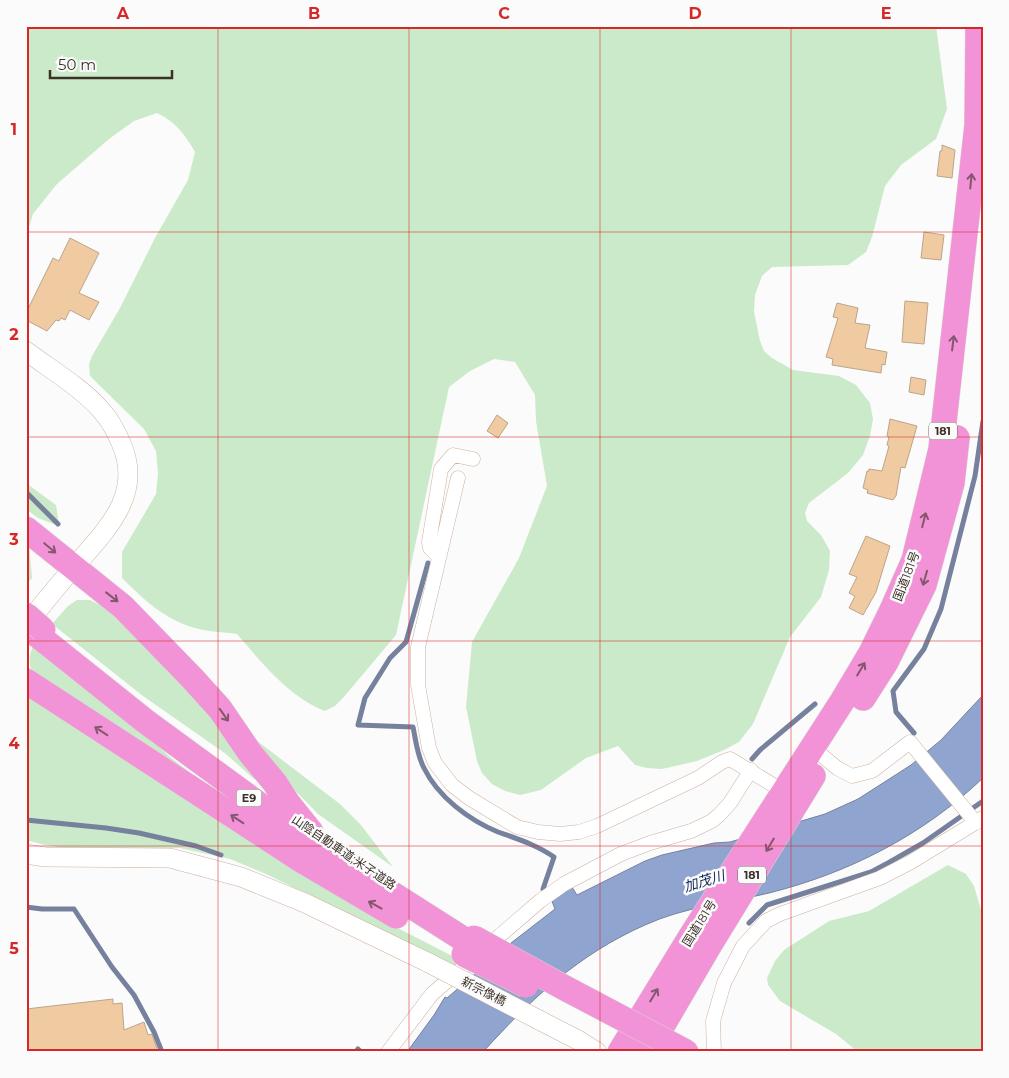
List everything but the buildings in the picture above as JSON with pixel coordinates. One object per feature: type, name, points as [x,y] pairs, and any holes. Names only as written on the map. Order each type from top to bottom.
[{"type":"highway","name":"国道181号","points":[[818,752],[843,700],[871,653],[914,560],[939,457],[977,125],[978,26]]},
{"type":"highway","name":"国道181号","points":[[620,1052],[700,941],[786,798],[886,662],[924,585],[952,483],[983,219]]},
{"type":"highway","points":[[26,529],[123,606],[192,678],[220,710],[250,753],[311,832]]},
{"type":"highway","name":"山陰自動車道;米子道路","points":[[32,626],[150,715],[470,945],[563,987],[686,1052]]},
{"type":"highway","name":"山陰自動車道;米子道路","points":[[32,626],[145,722],[298,834],[372,883],[584,1015],[658,1052]]},
{"type":"highway","points":[[26,682],[301,860],[372,903],[470,945]]},
{"type":"highway","name":"国道181号","points":[[647,1052],[700,941]]},
{"type":"street","points":[[26,351],[81,392],[101,410],[116,430],[126,453],[128,473],[126,494],[117,514],[101,537],[74,567],[32,626]]},
{"type":"street","points":[[439,557],[430,548],[430,542],[442,469],[453,455],[472,459]]},
{"type":"street","points":[[458,478],[418,647],[418,685],[429,748],[435,763],[452,785],[517,828],[538,832],[580,832],[597,826],[698,778],[722,762],[730,759],[751,770],[786,798]]},
{"type":"street","points":[[714,1052],[713,1021],[724,983],[742,946],[766,921],[780,914],[880,878],[911,862],[976,818],[910,742],[872,771],[852,776],[845,774],[818,752]]},
{"type":"street","points":[[388,1052],[432,994],[540,901],[564,884],[622,854],[650,843],[691,831],[712,821],[730,802],[751,770]]},
{"type":"street","name":"新宗像橋","points":[[26,854],[45,857],[170,858],[241,877],[305,903],[429,963],[596,1052]]},
{"type":"green space","points":[[26,26],[936,26],[947,109],[936,139],[901,165],[885,186],[872,237],[866,252],[848,265],[772,267],[762,276],[755,295],[754,312],[764,351],[793,370],[839,376],[856,385],[870,403],[873,419],[870,436],[863,455],[848,473],[809,503],[805,513],[807,521],[821,535],[830,551],[829,570],[821,597],[790,637],[753,724],[739,742],[697,761],[662,769],[635,765],[618,746],[586,758],[541,790],[520,795],[505,791],[492,784],[482,773],[477,761],[466,707],[472,642],[519,558],[547,486],[536,421],[535,395],[515,362],[494,359],[470,371],[449,387],[396,635],[335,706],[325,711],[299,697],[277,678],[237,634],[200,629],[184,624],[164,614],[122,578],[122,552],[156,494],[158,474],[156,451],[144,429],[90,376],[89,364],[155,238],[188,180],[195,152],[188,140],[170,120],[157,113],[134,121],[109,139],[57,184],[33,214],[26,236]]},
{"type":"green space","points":[[26,483],[56,505],[59,524],[26,491]]},
{"type":"green space","points":[[26,494],[56,525],[38,518],[26,509]]},
{"type":"green space","points":[[26,541],[29,544],[32,578],[26,585]]},
{"type":"green space","points":[[77,600],[90,600],[104,607],[180,679],[216,723],[256,778],[254,779],[226,754],[143,696],[52,624],[68,606]]},
{"type":"green space","points":[[34,643],[197,778],[33,675],[30,659]]},
{"type":"green space","points":[[26,697],[34,699],[380,919],[464,962],[458,967],[266,874],[230,859],[180,848],[65,848],[26,840]]},
{"type":"green space","points":[[248,734],[340,804],[361,825],[393,867],[318,814],[272,767]]},
{"type":"green space","points":[[948,865],[966,874],[974,886],[983,917],[983,1052],[858,1052],[836,1034],[780,1001],[768,985],[767,978],[775,961],[784,950],[829,921],[869,911]]},
{"type":"water","name":"加茂川","points":[[983,695],[983,778],[936,817],[910,834],[856,863],[828,875],[769,893],[675,914],[645,925],[621,937],[577,964],[557,980],[519,1014],[483,1052],[407,1052],[445,997],[447,998],[511,943],[555,909],[550,896],[570,884],[577,895],[645,861],[662,855],[714,843],[730,842],[825,814],[858,799],[911,765],[941,740]]},
{"type":"waterway","points":[[914,733],[896,712],[893,691],[924,649],[941,609],[975,476],[983,421]]},
{"type":"waterway","points":[[26,492],[58,524]]},
{"type":"waterway","points":[[428,563],[406,642],[390,658],[365,698],[358,725],[413,727],[422,763],[430,779],[446,798],[476,821],[534,846],[554,857],[543,889],[547,893]]},
{"type":"waterway","points":[[752,759],[760,750],[815,704]]},
{"type":"waterway","points":[[749,923],[767,905],[871,872],[923,843],[983,801]]},
{"type":"waterway","points":[[26,820],[139,833],[196,846],[221,855]]},
{"type":"waterway","points":[[26,907],[74,909],[112,967],[134,995],[154,1032],[162,1052]]},
{"type":"waterway","points":[[356,1052],[358,1049],[361,1052]]}]
